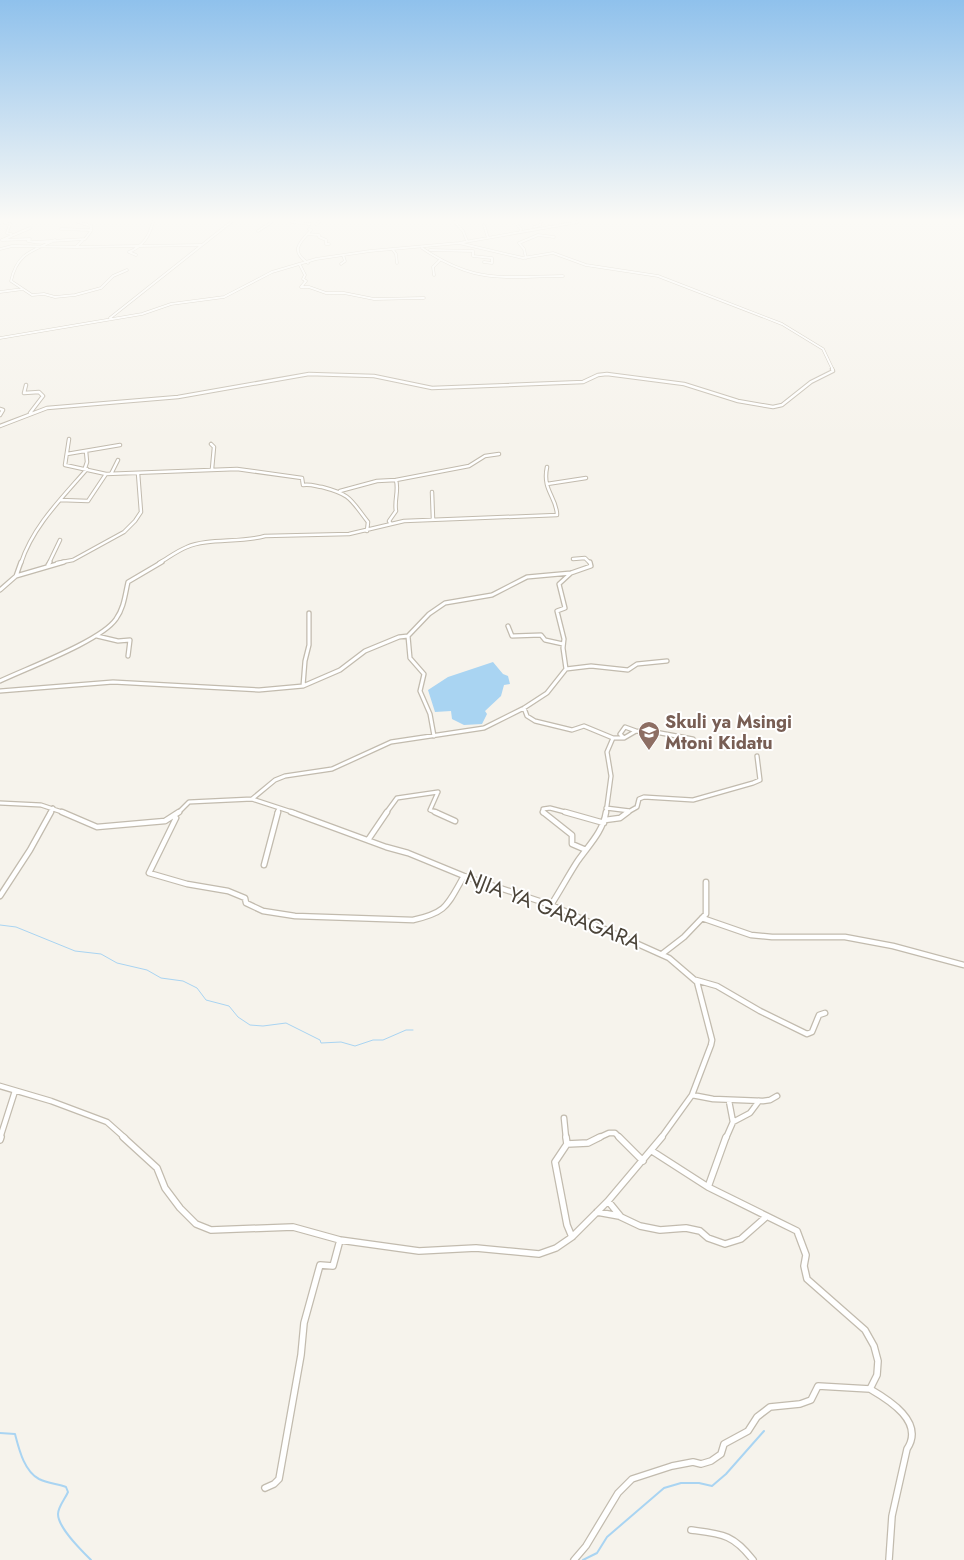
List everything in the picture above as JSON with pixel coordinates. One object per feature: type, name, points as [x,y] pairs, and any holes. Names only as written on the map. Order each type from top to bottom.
[{"type":"street","points":[[47,295],[55,297],[79,295]]},
{"type":"street","points":[[109,320],[140,295]]},
{"type":"street","points":[[0,338],[65,325],[142,314],[171,304],[230,295]]},
{"type":"street","points":[[353,295],[374,299],[424,298]]},
{"type":"street","points":[[0,424],[47,408],[178,397],[309,374],[327,373],[378,377],[432,388],[583,382],[598,375],[607,374],[684,384],[738,401],[773,407],[782,405],[811,382],[826,376],[833,370],[830,365],[830,358],[822,348],[792,332],[782,324],[708,295]]},
{"type":"street","points":[[26,385],[24,393],[39,392],[43,396],[30,413]]},
{"type":"street","points":[[0,407],[3,410],[0,415]]},
{"type":"street","points":[[69,439],[66,444],[65,465],[106,474],[182,469],[237,469],[255,474],[302,478],[302,485],[314,484],[340,491],[350,498],[368,522],[367,531]]},
{"type":"street","points":[[211,444],[214,447],[212,469]]},
{"type":"street","points":[[67,454],[120,446]]},
{"type":"street","points":[[16,576],[30,539],[86,469],[88,462],[86,451]]},
{"type":"street","points":[[340,491],[377,482],[469,466],[486,456],[499,454]]},
{"type":"street","points":[[111,474],[115,462],[118,460]]},
{"type":"street","points":[[0,681],[97,636],[115,621],[122,610],[128,582],[188,546],[224,541],[252,540],[265,536],[349,534],[391,524],[434,520],[556,515],[558,513],[554,501],[548,492],[545,472],[547,467]]},
{"type":"street","points":[[0,590],[16,576],[48,565],[78,558],[124,532],[140,515],[142,508],[138,490],[138,473]]},
{"type":"street","points":[[60,500],[88,501],[106,474]]},
{"type":"street","points":[[547,484],[586,478]]},
{"type":"street","points":[[391,524],[389,521],[396,511],[394,501],[398,488],[396,480]]},
{"type":"street","points":[[432,492],[433,500],[431,503],[434,506],[434,520]]},
{"type":"street","points":[[48,565],[60,540]]},
{"type":"street","points":[[0,691],[114,682],[250,689],[304,686],[340,670],[366,651],[399,637],[408,636],[428,614],[445,604],[492,595],[527,577],[570,573],[589,567],[591,564],[585,558],[573,559]]},
{"type":"street","points":[[566,669],[564,639],[557,611],[565,608],[559,584],[571,575],[570,573]]},
{"type":"street","points":[[304,686],[305,662],[309,645],[309,613]]},
{"type":"street","points":[[508,626],[512,636],[542,635],[545,640],[558,641],[563,644]]},
{"type":"street","points":[[97,636],[118,641],[130,640],[128,656]]},
{"type":"street","points":[[408,636],[408,656],[412,664],[424,674],[420,691],[430,714],[434,736]]},
{"type":"street","points":[[464,876],[446,907],[430,916],[413,920],[295,916],[263,911],[246,903],[245,898],[228,891],[187,884],[149,873],[176,818],[185,804],[189,802],[252,798],[275,780],[285,776],[332,769],[391,742],[484,728],[524,708],[547,693],[566,669],[591,666],[628,670],[637,664],[667,661]]},
{"type":"street","points":[[524,708],[527,716],[535,722],[572,730],[584,726],[613,738],[625,739],[636,731]]},
{"type":"street","points":[[625,739],[620,734],[625,727],[636,731],[654,732],[693,739]]},
{"type":"street","points":[[551,904],[586,850],[592,844],[604,822],[611,776],[608,752],[613,738]]},
{"type":"street","points":[[586,850],[572,844],[572,835],[543,814],[543,809],[550,808],[604,822],[620,818],[637,807],[639,799],[644,797],[693,800],[757,781],[760,777],[757,756]]},
{"type":"street","points":[[368,840],[397,798],[438,792],[430,810],[455,821]]},
{"type":"street","name":"NJIA YA GARAGARA","points":[[252,798],[257,802],[408,852],[464,876],[551,904],[662,954],[696,980]]},
{"type":"street","points":[[0,804],[28,804],[53,808],[88,825],[97,827],[166,821],[176,818]]},
{"type":"street","points":[[0,896],[30,850],[53,808]]},
{"type":"street","points":[[264,865],[262,863],[279,808]]},
{"type":"street","points":[[606,808],[630,811]]},
{"type":"street","points":[[662,954],[684,937],[706,914],[706,882]]},
{"type":"street","points":[[702,918],[751,935],[772,937],[844,937],[892,946],[964,966]]},
{"type":"street","points":[[696,980],[717,986],[760,1011],[807,1034],[812,1032],[818,1015],[825,1013]]},
{"type":"street","points":[[0,1086],[52,1101],[107,1122],[157,1168],[165,1188],[180,1208],[196,1224],[211,1230],[292,1227],[340,1240],[419,1251],[476,1248],[539,1254],[556,1248],[572,1238],[608,1201],[652,1151],[692,1094],[712,1040],[696,980]]},
{"type":"street","points":[[0,1140],[15,1091]]},
{"type":"street","points":[[692,1094],[701,1098],[729,1101],[747,1099],[759,1101],[773,1100],[777,1096]]},
{"type":"street","points":[[729,1101],[734,1122]]},
{"type":"street","points":[[708,1187],[720,1152],[734,1122],[750,1113],[759,1101]]},
{"type":"street","points":[[564,1118],[567,1144],[555,1162],[567,1225],[572,1238]]},
{"type":"street","points":[[567,1144],[588,1143],[609,1134],[614,1134],[643,1161]]},
{"type":"street","points":[[652,1151],[708,1187],[738,1200],[766,1217],[797,1231],[806,1254],[804,1266],[807,1279],[866,1330],[874,1346],[878,1362],[877,1375],[870,1389]]},
{"type":"street","points":[[608,1201],[621,1217]]},
{"type":"street","points":[[597,1212],[621,1217],[640,1226],[660,1230],[686,1228],[700,1231],[708,1238],[725,1244],[741,1239],[766,1217]]},
{"type":"street","points":[[265,1488],[274,1484],[279,1479],[300,1362],[304,1322],[310,1297],[320,1265],[333,1266],[340,1240]]},
{"type":"street","points":[[574,1560],[586,1546],[618,1493],[632,1479],[672,1466],[693,1462],[701,1464],[711,1461],[720,1454],[724,1444],[748,1431],[757,1417],[770,1407],[800,1404],[811,1400],[818,1386],[825,1384],[841,1388],[870,1389],[891,1401],[906,1416],[912,1438],[911,1445],[907,1449],[892,1516],[889,1560]]},
{"type":"street","points":[[691,1530],[729,1535],[739,1541],[753,1560]]},
{"type":"water","points":[[493,662],[503,674],[508,676],[510,684],[504,685],[501,696],[485,711],[487,714],[482,724],[464,725],[452,719],[451,711],[435,712],[428,690],[448,677]]},
{"type":"waterway","points":[[0,925],[16,927],[75,951],[101,954],[117,963],[147,970],[161,978],[183,981],[197,988],[206,1000],[229,1006],[238,1017],[250,1025],[263,1026],[286,1023],[320,1040],[321,1043],[341,1042],[355,1046],[373,1040],[383,1040],[406,1030],[413,1030]]},
{"type":"waterway","points":[[583,1560],[597,1553],[607,1537],[664,1488],[681,1483],[699,1483],[712,1486],[726,1474],[764,1431]]},
{"type":"waterway","points":[[0,1433],[15,1434],[29,1471],[39,1479],[66,1487],[68,1492],[59,1509],[59,1520],[71,1539],[91,1560]]},
{"type":"place","name":"Skuli ya Msingi Mtoni Kidatu","points":[[649,751]]}]
